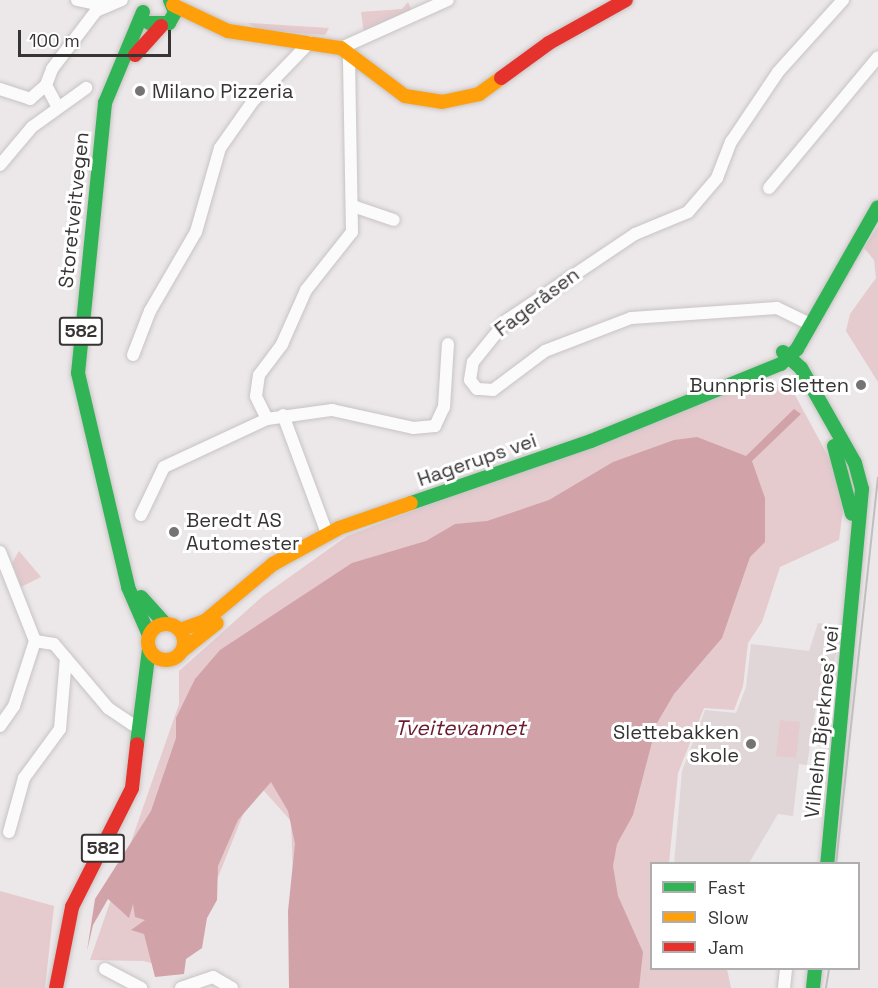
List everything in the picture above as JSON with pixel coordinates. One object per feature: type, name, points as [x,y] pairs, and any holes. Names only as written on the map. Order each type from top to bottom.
[{"type":"main road","points":[[216,28],[172,2],[165,24],[216,28],[310,42],[345,52],[405,96],[457,101],[479,94],[549,43],[626,0]]},
{"type":"main road","name":"582","points":[[145,6],[149,23],[165,24]]},
{"type":"main road","name":"Storetveitvegen","points":[[145,6],[109,88],[78,364],[96,452],[131,596],[149,642]]},
{"type":"main road","name":"Storetveitvegen","points":[[105,114],[139,49],[165,24]]},
{"type":"main road","name":"Hagerups vei","points":[[180,630],[196,627],[273,564],[327,533],[591,441],[743,377],[784,357],[875,212]]},
{"type":"main road","name":"Vilhelm Bjerknes' vei","points":[[784,357],[855,463],[857,502],[855,584],[827,862]]},
{"type":"main road","name":"Storetveitvegen","points":[[96,452],[141,597],[165,624]]},
{"type":"main road","points":[[857,502],[878,504]]},
{"type":"main road","name":"Hagerups vei","points":[[178,655],[212,629],[235,597]]},
{"type":"main road","points":[[165,624],[149,642],[161,660],[178,655],[180,630]]},
{"type":"main road","name":"582","points":[[165,624],[180,630]]},
{"type":"main road","name":"582","points":[[56,988],[72,907],[132,788],[149,642]]},
{"type":"main road","name":"582","points":[[142,708],[156,674],[178,655]]},
{"type":"main road","points":[[813,988],[815,970]]},
{"type":"street","points":[[77,0],[106,6]]},
{"type":"street","points":[[0,89],[30,99],[46,85],[52,69],[106,6],[122,0]]},
{"type":"street","name":"Fageråsen","points":[[807,321],[777,308],[631,318],[545,351],[493,390],[477,389],[470,380],[473,362],[507,320],[635,234],[688,212],[717,178],[732,142],[778,72],[843,0]]},
{"type":"street","points":[[267,419],[256,396],[258,375],[282,344],[306,291],[349,239],[353,206],[345,52],[438,3]]},
{"type":"street","points":[[133,355],[150,311],[196,232],[220,148],[253,101],[310,42]]},
{"type":"street","points":[[769,188],[878,57]]},
{"type":"street","points":[[46,85],[57,106]]},
{"type":"street","points":[[0,163],[57,106],[86,88]]},
{"type":"street","points":[[353,206],[394,220]]},
{"type":"street","points":[[141,515],[164,467],[267,419],[332,410],[426,430],[442,416],[448,344]]},
{"type":"street","points":[[283,416],[327,533]]},
{"type":"street","points":[[0,552],[35,641],[24,682],[0,726]]},
{"type":"street","points":[[35,641],[54,644],[112,713],[133,724]]},
{"type":"street","points":[[9,832],[24,778],[60,729],[66,658]]},
{"type":"street","points":[[105,969],[141,988]]},
{"type":"street","points":[[784,988],[786,970]]},
{"type":"street","points":[[181,988],[213,977],[224,979],[232,988]]},
{"type":"shaded area","points":[[408,2],[412,11],[364,33],[361,12],[402,9]]},
{"type":"shaded area","points":[[248,23],[329,28],[325,35],[259,30]]},
{"type":"shaded area","points":[[878,226],[878,382],[846,331],[850,314],[876,278],[874,260],[864,248]]},
{"type":"shaded area","name":"Tveitevannet","points":[[754,381],[790,386],[834,467],[844,502],[839,540],[780,567],[762,622],[748,643],[743,686],[734,710],[704,708],[678,773],[669,862],[650,862],[650,970],[727,970],[731,988],[297,988],[291,821],[256,782],[181,970],[143,961],[90,960],[179,704],[179,671],[263,596],[347,536]]},
{"type":"shaded area","points":[[19,551],[41,577],[21,587],[12,563]]},
{"type":"shaded area","name":"Slettebakken skole","points":[[818,623],[841,626],[826,708],[816,707],[807,765],[799,764],[793,816],[778,814],[750,862],[674,862],[682,771],[705,710],[736,713],[746,687],[751,644],[809,651]]},
{"type":"shaded area","points":[[780,720],[800,722],[796,758],[776,756]]},
{"type":"shaded area","points":[[0,891],[54,906],[45,988],[0,988]]},
{"type":"water","name":"Tveitevannet","points":[[794,409],[801,414],[752,461],[765,498],[765,542],[750,557],[722,638],[674,694],[657,723],[633,815],[617,844],[613,866],[618,896],[643,952],[639,988],[289,988],[288,911],[295,844],[288,811],[271,782],[238,820],[218,866],[217,900],[207,918],[202,948],[186,959],[184,974],[155,977],[144,934],[131,930],[145,920],[135,917],[133,904],[129,918],[108,899],[93,925],[87,951],[95,899],[151,811],[176,738],[176,718],[195,679],[220,650],[352,563],[426,541],[455,524],[487,521],[549,500],[613,462],[674,440],[697,437],[746,456]]},
{"type":"tram line","points":[[836,862],[878,478]]},
{"type":"tram line","points":[[826,988],[829,970]]},
{"type":"traffic: fast","points":[[149,23],[169,23],[175,12],[170,0]]},
{"type":"traffic: fast","points":[[143,12],[105,103],[78,373],[128,587],[149,635]]},
{"type":"traffic: fast","points":[[411,503],[591,441],[781,364],[797,349],[878,207]]},
{"type":"traffic: fast","points":[[783,352],[801,368],[855,463],[862,489],[827,862]]},
{"type":"traffic: fast","points":[[834,446],[852,514]]},
{"type":"traffic: fast","points":[[141,597],[165,624]]},
{"type":"traffic: fast","points":[[137,744],[149,649]]},
{"type":"traffic: fast","points":[[813,988],[815,970]]},
{"type":"traffic: slow","points":[[173,5],[228,31],[341,48],[405,96],[442,102],[479,94],[501,78]]},
{"type":"traffic: slow","points":[[180,630],[205,621],[273,564],[339,528],[411,503]]},
{"type":"traffic: slow","points":[[183,650],[217,623]]},
{"type":"traffic: slow","points":[[166,624],[179,629],[184,642],[179,655],[166,660],[153,655],[148,642],[153,629],[166,624]]},
{"type":"traffic: jam","points":[[501,78],[549,43],[626,0]]},
{"type":"traffic: jam","points":[[135,55],[161,26]]},
{"type":"traffic: jam","points":[[56,988],[72,907],[132,788],[137,744]]},
{"type":"place","name":"Milano Pizzeria","points":[[140,91]]},
{"type":"place","name":"Bunnpris Sletten","points":[[861,385]]},
{"type":"place","name":"Beredt AS Automester","points":[[174,532]]},
{"type":"place","name":"Slettebakken skole","points":[[751,744]]}]
